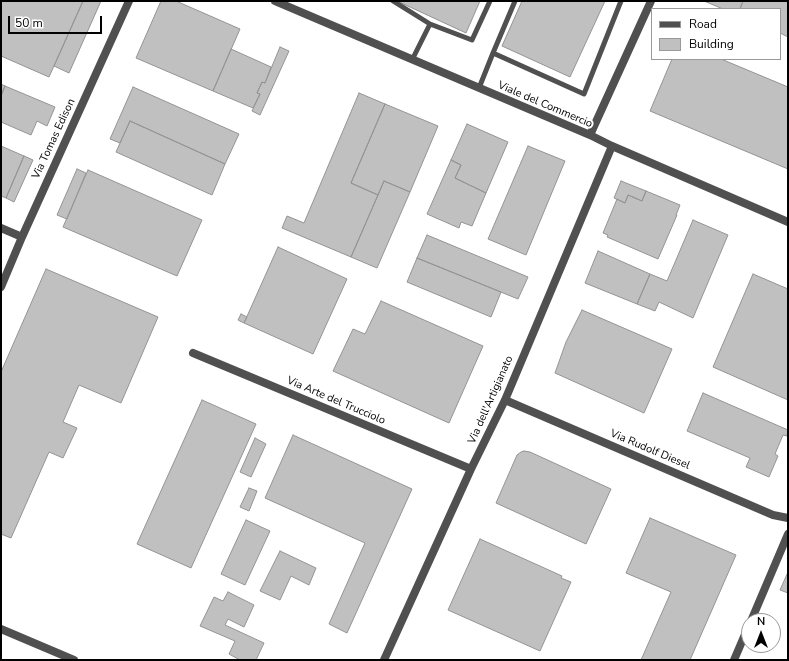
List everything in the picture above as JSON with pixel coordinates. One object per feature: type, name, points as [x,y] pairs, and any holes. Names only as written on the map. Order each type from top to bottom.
[{"type":"street","name":"Via Tomas Edison","points":[[1,287],[22,237],[129,1]]},
{"type":"street","name":"Viale del Commercio","points":[[275,1],[292,5],[412,60],[590,135],[612,146],[788,222]]},
{"type":"street","points":[[590,135],[651,1]]},
{"type":"street","name":"Via dell'Artigianato","points":[[384,660],[471,470],[505,400],[612,146]]},
{"type":"street","points":[[1,228],[22,237]]},
{"type":"street","name":"Via Arte del Trucciolo","points":[[193,353],[471,470]]},
{"type":"street","name":"Via Rudolf Diesel","points":[[505,400],[773,515],[788,518]]},
{"type":"street","points":[[754,613],[788,534]]},
{"type":"street","points":[[1,629],[74,660]]},
{"type":"street","points":[[734,660],[741,644]]},
{"type":"lane","points":[[394,1],[430,24],[472,40],[490,1]]},
{"type":"lane","points":[[478,88],[515,1]]},
{"type":"lane","points":[[493,53],[584,94],[621,1]]},
{"type":"lane","points":[[412,60],[430,24]]},
{"type":"building","points":[[1,1],[83,1],[49,77],[1,56]]},
{"type":"building","points":[[83,1],[101,1],[69,73],[54,66]]},
{"type":"building","points":[[161,1],[176,1],[240,29],[213,91],[136,58]]},
{"type":"building","points":[[397,1],[480,1],[466,33]]},
{"type":"building","points":[[522,1],[605,1],[570,77],[502,46]]},
{"type":"building","points":[[704,1],[743,1],[740,8],[721,8]]},
{"type":"building","points":[[743,1],[788,1],[788,37],[781,34],[781,8],[740,8]]},
{"type":"building","points":[[280,47],[289,51],[260,115],[252,111],[260,94],[257,93],[262,82],[265,83]]},
{"type":"building","points":[[231,49],[271,67],[265,83],[262,82],[257,93],[260,94],[253,108],[213,91]]},
{"type":"building","points":[[672,60],[723,60],[788,87],[788,169],[650,111]]},
{"type":"building","points":[[1,84],[5,86],[1,96]]},
{"type":"building","points":[[5,86],[55,107],[47,126],[37,121],[31,135],[1,122],[1,96]]},
{"type":"building","points":[[133,87],[239,134],[225,164],[130,121],[120,143],[110,139]]},
{"type":"building","points":[[359,93],[385,104],[351,183],[378,195],[351,257],[282,228],[287,216],[304,223]]},
{"type":"building","points":[[385,104],[438,126],[410,192],[384,181],[378,195],[351,183]]},
{"type":"building","points":[[130,121],[225,164],[212,195],[116,152]]},
{"type":"building","points":[[467,124],[508,142],[486,193],[455,178],[461,165],[451,160]]},
{"type":"building","points":[[1,146],[24,156],[6,198],[1,196]]},
{"type":"building","points":[[528,146],[565,161],[526,255],[488,239]]},
{"type":"building","points":[[24,156],[33,160],[14,202],[6,198]]},
{"type":"building","points":[[451,160],[461,165],[455,178],[486,193],[472,226],[461,222],[459,228],[427,214]]},
{"type":"building","points":[[77,169],[86,173],[67,219],[57,215]]},
{"type":"building","points":[[88,170],[202,220],[177,276],[63,227]]},
{"type":"building","points":[[384,181],[410,192],[377,268],[351,257]]},
{"type":"building","points":[[621,181],[646,191],[642,201],[628,195],[625,203],[614,198]]},
{"type":"building","points":[[646,191],[680,205],[658,259],[607,237],[608,235],[603,233],[617,199],[625,203],[628,195],[642,201]]},
{"type":"building","points":[[693,220],[728,235],[693,318],[659,302],[655,311],[637,304],[650,274],[667,281]]},
{"type":"building","points":[[427,235],[528,277],[518,299],[417,258]]},
{"type":"building","points":[[278,247],[347,279],[313,354],[244,323]]},
{"type":"building","points":[[598,251],[650,274],[637,304],[585,283]]},
{"type":"building","points":[[417,258],[501,292],[491,317],[407,282]]},
{"type":"building","points":[[46,269],[158,317],[121,403],[79,385],[63,422],[77,428],[63,458],[49,452],[11,538],[1,534],[1,372]]},
{"type":"building","points":[[753,274],[788,289],[788,400],[713,367]]},
{"type":"building","points":[[381,301],[483,346],[449,423],[333,371],[353,329],[365,334]]},
{"type":"building","points":[[582,310],[672,349],[644,413],[555,373],[566,342]]},
{"type":"building","points":[[241,314],[247,317],[244,323],[238,320]]},
{"type":"building","points":[[703,393],[788,430],[787,436],[783,435],[775,454],[778,456],[769,477],[746,467],[750,458],[687,431]]},
{"type":"building","points":[[202,400],[256,424],[191,568],[137,544]]},
{"type":"building","points":[[293,435],[412,489],[347,633],[329,624],[365,543],[265,498]]},
{"type":"building","points":[[255,438],[266,444],[251,477],[240,472]]},
{"type":"building","points":[[524,451],[530,452],[611,489],[586,544],[496,503],[517,455]]},
{"type":"building","points":[[249,488],[257,491],[249,511],[240,507]]},
{"type":"building","points":[[650,518],[736,555],[690,660],[641,660],[671,592],[626,573]]},
{"type":"building","points":[[246,520],[270,531],[245,585],[221,574]]},
{"type":"building","points":[[480,539],[562,576],[561,578],[571,582],[540,651],[448,610]]},
{"type":"building","points":[[280,551],[316,568],[309,585],[291,576],[280,600],[260,591]]},
{"type":"building","points":[[788,572],[788,593],[780,590]]},
{"type":"building","points":[[228,592],[254,605],[244,627],[228,619],[225,625],[264,643],[256,660],[240,660],[229,654],[235,641],[200,626],[214,597],[223,601]]}]
